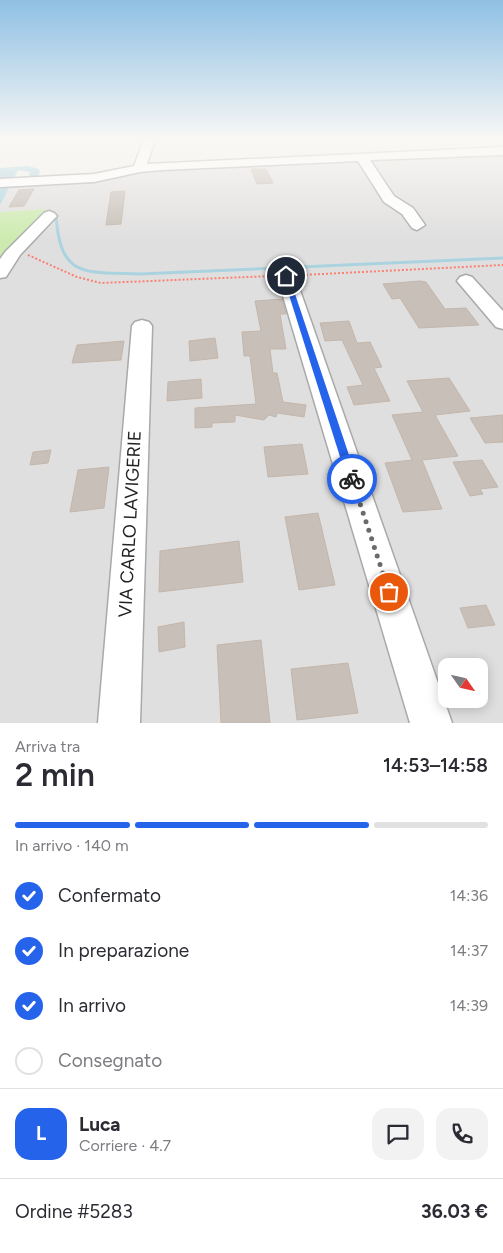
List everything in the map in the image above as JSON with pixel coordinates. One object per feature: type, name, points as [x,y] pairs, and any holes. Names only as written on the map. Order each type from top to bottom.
[{"type":"street","points":[[7,183],[102,177],[120,173]]},
{"type":"street","points":[[372,173],[389,199],[408,211],[417,225]]},
{"type":"street","points":[[0,273],[21,243],[50,216]]},
{"type":"street","points":[[286,276],[431,723]]},
{"type":"street","points":[[466,281],[503,323]]},
{"type":"street","name":"VIA CARLO LAVIGERIE","points":[[119,723],[142,326]]},
{"type":"path","points":[[21,243],[20,248],[23,253],[77,277],[101,283],[503,265]]},
{"type":"shaded area","points":[[118,173],[503,173],[503,723],[0,723],[0,277],[44,209],[0,212],[0,183],[94,178]]},
{"type":"green space","points":[[44,209],[49,216],[0,273],[0,212]]},
{"type":"water","points":[[0,173],[17,173],[0,205]]},
{"type":"water","points":[[30,173],[40,173],[37,178],[28,179]]},
{"type":"building","points":[[252,173],[268,173],[273,183],[257,184]]},
{"type":"building","points":[[34,189],[24,206],[9,207],[19,190]]},
{"type":"building","points":[[125,191],[121,224],[106,225],[111,192]]},
{"type":"building","points":[[426,282],[445,309],[466,308],[479,325],[419,328],[400,298],[392,299],[383,284]]},
{"type":"building","points":[[282,299],[286,314],[280,314],[286,349],[270,349],[273,373],[277,373],[283,402],[306,405],[304,417],[277,413],[276,417],[269,415],[264,420],[235,415],[235,422],[212,423],[212,427],[195,428],[195,408],[256,404],[250,356],[244,356],[242,332],[261,331],[255,301]]},
{"type":"building","points":[[349,321],[357,343],[370,342],[382,367],[374,368],[390,401],[354,405],[347,387],[363,385],[342,340],[325,341],[320,323]]},
{"type":"building","points":[[215,338],[218,358],[190,361],[189,341]]},
{"type":"building","points":[[124,341],[121,360],[72,363],[77,345]]},
{"type":"building","points":[[449,378],[470,411],[435,415],[458,456],[422,460],[442,509],[403,512],[385,463],[412,460],[392,415],[423,412],[407,381]]},
{"type":"building","points":[[201,379],[202,398],[167,401],[168,382]]},
{"type":"building","points":[[503,415],[503,442],[485,443],[470,418]]},
{"type":"building","points":[[302,444],[308,474],[268,477],[264,447]]},
{"type":"building","points":[[51,450],[48,463],[30,465],[33,452]]},
{"type":"building","points":[[482,460],[498,487],[480,489],[483,494],[470,496],[453,462]]},
{"type":"building","points":[[109,467],[104,508],[70,512],[78,470]]},
{"type":"building","points":[[318,513],[335,585],[299,590],[285,517]]},
{"type":"building","points":[[239,541],[243,582],[159,592],[160,551]]},
{"type":"building","points":[[486,605],[495,625],[468,628],[460,608]]},
{"type":"building","points":[[184,622],[185,647],[159,652],[158,627]]},
{"type":"building","points":[[261,640],[270,723],[221,723],[217,645]]},
{"type":"building","points":[[348,663],[358,713],[297,720],[291,669]]},
{"type":"waterway","points":[[56,215],[63,251],[70,261],[79,268],[104,273],[140,274],[503,258]]},
{"type":"way so far","points":[[352,479],[389,592]]},
{"type":"route","points":[[286,276],[352,479]]}]
